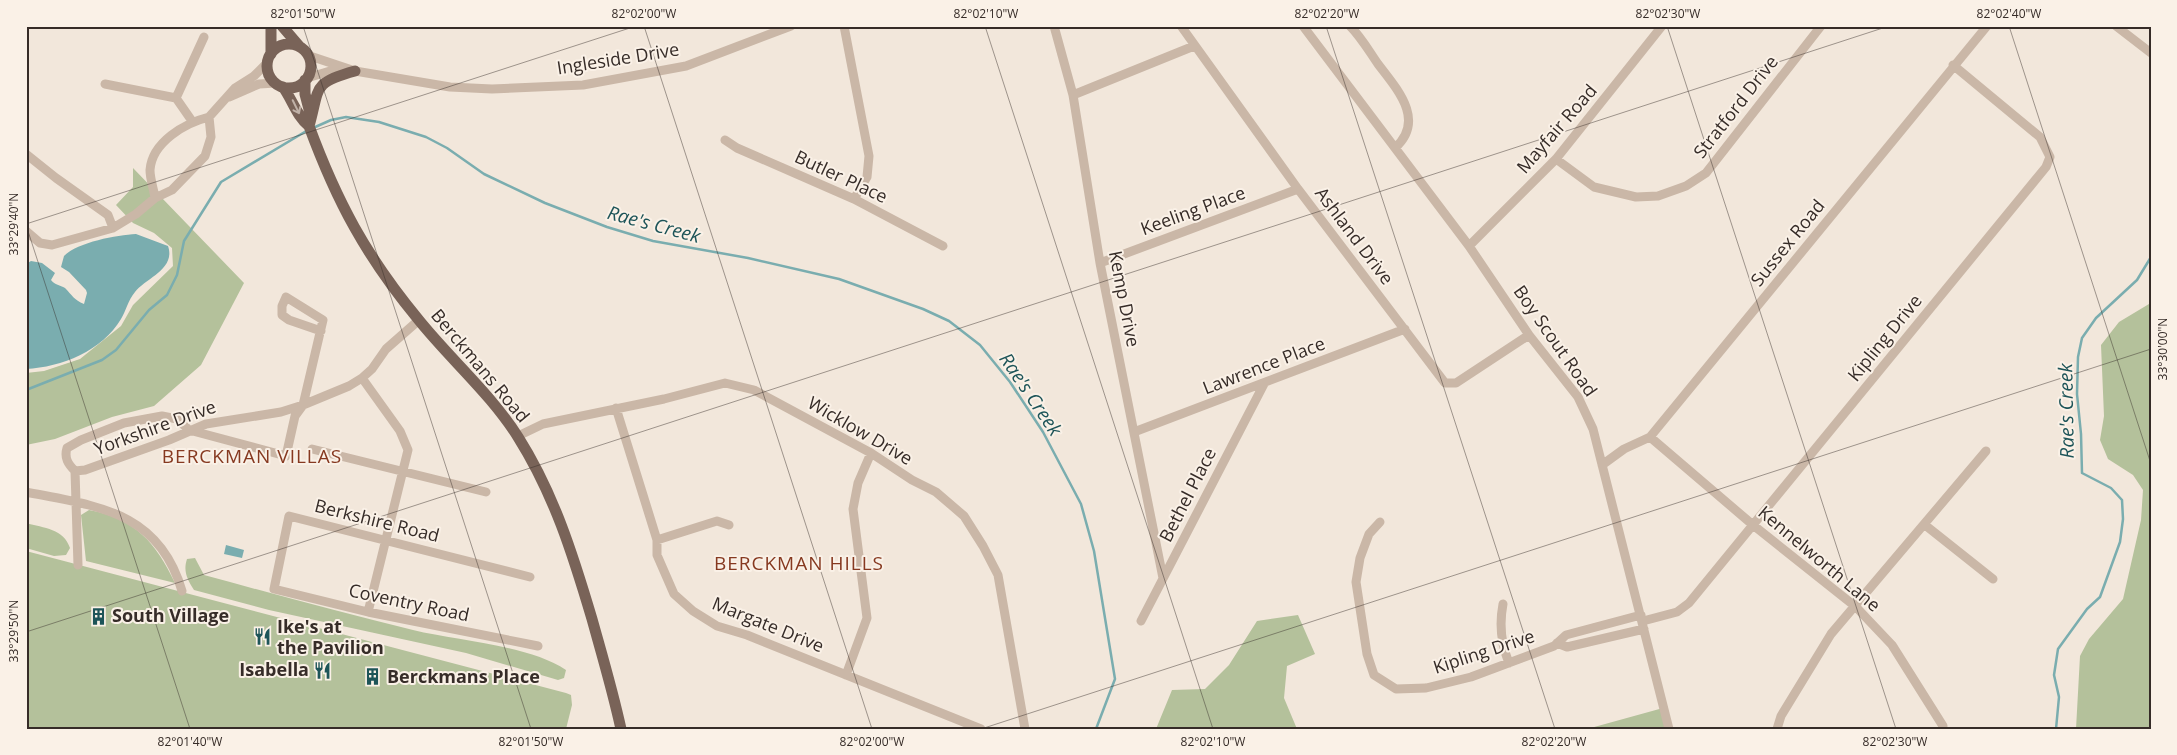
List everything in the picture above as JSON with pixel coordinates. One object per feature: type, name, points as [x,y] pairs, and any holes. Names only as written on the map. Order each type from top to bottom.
[{"type":"main road","points":[[271,26],[270,76],[279,85],[295,87],[306,79],[311,64],[304,51],[282,26]]},
{"type":"main road","points":[[270,58],[280,46],[287,44],[304,51]]},
{"type":"main road","points":[[310,122],[314,96],[323,84],[336,76],[355,71]]},
{"type":"main road","name":"Berckmans Road","points":[[306,79],[305,94],[310,122],[323,165],[354,230],[374,263],[419,320],[494,404],[518,436],[547,487],[565,532],[606,670],[621,729]]},
{"type":"main road","name":"Berckmans Road","points":[[279,85],[295,104],[302,121],[310,122]]},
{"type":"street","points":[[844,26],[869,156],[867,177],[854,199]]},
{"type":"street","name":"Kemp Drive","points":[[1054,26],[1073,95],[1100,263],[1164,578]]},
{"type":"street","name":"Ashland Drive","points":[[1181,26],[1298,189],[1445,383],[1456,383],[1530,335]]},
{"type":"street","points":[[1350,26],[1400,94],[1408,110],[1408,127],[1402,141],[1394,148]]},
{"type":"street","name":"Mayfair Road","points":[[1469,246],[1556,159],[1662,26]]},
{"type":"street","name":"Stratford Drive","points":[[1556,159],[1594,187],[1636,197],[1658,196],[1686,186],[1706,173],[1821,26]]},
{"type":"street","name":"Sussex Road","points":[[1602,465],[1624,449],[1650,437],[1953,65],[1987,26]]},
{"type":"street","points":[[2116,26],[2149,49]]},
{"type":"street","name":"Ingleside Drive","points":[[306,79],[330,71],[355,71],[450,87],[492,89],[583,85],[686,66],[788,27]]},
{"type":"street","name":"Boy Scout Road","points":[[1306,27],[1394,148],[1469,246],[1530,335],[1578,397],[1593,429],[1669,729]]},
{"type":"street","points":[[176,98],[204,37]]},
{"type":"street","points":[[1073,95],[1194,46]]},
{"type":"street","name":"Ingleside Drive","points":[[304,51],[355,71]]},
{"type":"street","points":[[155,198],[150,171],[155,153],[166,140],[192,121],[208,117],[235,88],[254,76],[270,58]]},
{"type":"street","name":"Kipling Drive","points":[[1557,643],[1566,647],[1677,612],[1690,603],[2046,167],[2050,156],[2040,137],[1953,65]]},
{"type":"street","points":[[105,84],[176,98],[192,121]]},
{"type":"street","points":[[227,98],[259,84],[279,85]]},
{"type":"street","points":[[26,231],[40,243],[52,245],[113,228],[136,214],[155,198],[172,190],[205,156],[211,137],[208,117]]},
{"type":"street","name":"Butler Place","points":[[725,140],[737,148],[854,199],[943,246]]},
{"type":"street","points":[[26,154],[108,215],[113,228]]},
{"type":"street","name":"Keeling Place","points":[[1100,263],[1298,189]]},
{"type":"street","points":[[78,566],[74,502],[75,472],[68,465],[65,455],[67,448],[99,432],[124,423],[162,416],[177,419],[189,430],[286,456],[295,416],[302,406],[321,331],[323,320],[286,298],[282,306],[282,316],[321,331]]},
{"type":"street","name":"Yorkshire Drive","points":[[75,472],[138,452],[189,430],[224,420],[281,412],[302,406],[349,386],[372,369],[386,349],[419,320]]},
{"type":"street","name":"Lawrence Place","points":[[1134,432],[1405,329]]},
{"type":"street","points":[[362,378],[400,431],[408,450],[368,612]]},
{"type":"street","name":"Wicklow Drive","points":[[518,436],[543,424],[726,384],[754,390],[871,453],[912,480],[936,492],[964,516],[983,546],[998,575],[1025,729]]},
{"type":"street","name":"Bethel Place","points":[[1141,621],[1264,384]]},
{"type":"street","name":"Margate Drive","points":[[616,408],[657,540],[657,555],[674,594],[693,611],[717,626],[747,635],[981,729]]},
{"type":"street","name":"Kennelworth Lane","points":[[1650,437],[1752,525],[1856,607],[1892,645],[1943,726]]},
{"type":"street","points":[[312,449],[486,492]]},
{"type":"street","points":[[1777,729],[1781,716],[1831,634],[1926,525],[1986,451]]},
{"type":"street","points":[[846,675],[867,618],[853,509],[858,483],[871,453]]},
{"type":"street","points":[[26,492],[119,514],[147,531],[159,543],[170,560],[182,591]]},
{"type":"street","name":"Berkshire Road","points":[[274,589],[289,516],[530,577]]},
{"type":"street","points":[[657,540],[717,521],[730,525]]},
{"type":"street","name":"Kipling Drive","points":[[1380,522],[1369,534],[1360,558],[1356,582],[1368,654],[1374,675],[1396,689],[1426,688],[1471,677],[1557,643],[1566,635],[1642,622]]},
{"type":"street","points":[[1926,525],[1994,579]]},
{"type":"street","name":"Coventry Road","points":[[274,589],[368,612],[538,646]]},
{"type":"street","points":[[1502,604],[1500,623],[1504,651],[1509,663]]},
{"type":"green space","points":[[133,168],[244,283],[201,365],[154,406],[112,417],[55,439],[26,445],[26,373],[44,371],[80,359],[121,326],[133,305],[173,266],[172,248],[154,233],[133,223],[116,205],[133,187]]},
{"type":"green space","points":[[2151,304],[2151,729],[2076,729],[2080,656],[2089,639],[2123,599],[2141,520],[2143,490],[2133,475],[2108,459],[2100,440],[2104,416],[2101,345],[2119,322]]},
{"type":"green space","points":[[89,510],[120,520],[142,535],[160,556],[175,583],[86,561],[81,515]]},
{"type":"green space","points":[[26,523],[52,530],[63,537],[70,548],[66,555],[54,556],[26,548]]},
{"type":"green space","points":[[26,551],[566,693],[571,695],[572,705],[566,729],[26,729]]},
{"type":"green space","points":[[195,558],[204,575],[413,630],[513,649],[551,662],[566,670],[564,678],[558,680],[466,653],[269,610],[194,590],[188,579],[185,567],[187,559]]},
{"type":"green space","points":[[1298,615],[1315,654],[1287,666],[1284,698],[1297,729],[1156,729],[1172,690],[1205,689],[1229,665],[1257,621]]},
{"type":"green space","points":[[1663,708],[1666,729],[1587,729]]},
{"type":"water","points":[[136,234],[168,246],[168,261],[159,272],[135,292],[113,330],[92,348],[67,361],[40,368],[26,369],[26,264],[31,261],[42,263],[55,273],[51,280],[53,282],[65,288],[75,299],[84,304],[86,290],[69,272],[61,267],[64,256],[70,251],[88,243]]},
{"type":"water","points":[[226,545],[244,550],[242,558],[224,554]]},
{"type":"waterway","name":"Rae's Creek","points":[[313,128],[331,120],[346,117],[379,122],[426,137],[447,148],[484,174],[545,203],[607,227],[653,241],[748,258],[839,279],[923,309],[949,321],[980,345],[1010,382],[1043,432],[1081,504],[1094,551],[1115,679],[1096,729]]},
{"type":"waterway","name":"Rae's Creek","points":[[26,390],[102,360],[116,350],[149,310],[167,295],[177,275],[184,241],[221,182],[308,130]]},
{"type":"waterway","name":"Rae's Creek","points":[[2056,729],[2059,697],[2054,675],[2058,649],[2087,609],[2100,597],[2120,542],[2123,519],[2122,500],[2111,488],[2082,473],[2077,394],[2078,357],[2082,338],[2096,318],[2137,280],[2151,257]]},
{"type":"place","name":"South Village","points":[[98,616]]},
{"type":"place","name":"Ike's at the Pavilion","points":[[263,637]]},
{"type":"place","name":"Isabella","points":[[323,670]]},
{"type":"place","name":"Berckmans Place","points":[[373,677]]},
{"type":"district","name":"BERCKMAN VILLAS","points":[[252,456]]},
{"type":"district","name":"BERCKMAN HILLS","points":[[799,563]]}]
